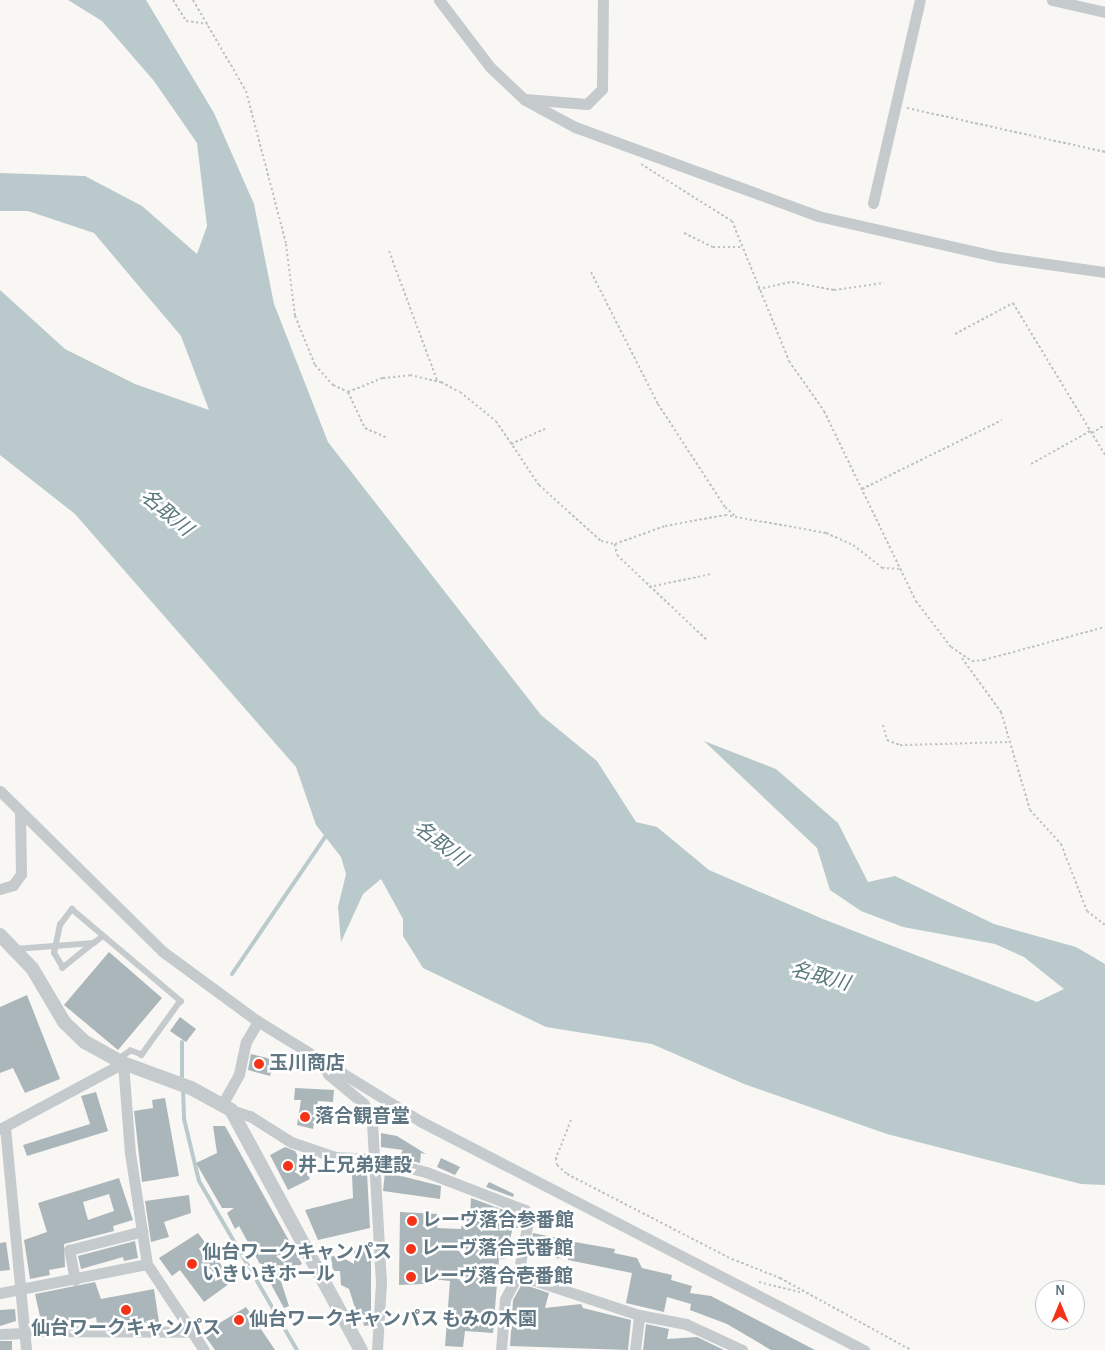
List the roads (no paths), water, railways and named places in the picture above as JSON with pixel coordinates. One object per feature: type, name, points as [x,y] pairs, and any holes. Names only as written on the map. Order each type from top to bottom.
[{"type":"street","points":[[439,0],[490,67],[525,100],[622,146],[751,195],[885,234],[1105,272]]},
{"type":"street","points":[[525,100],[587,104],[602,89],[603,0]]},
{"type":"street","points":[[873,203],[920,0]]},
{"type":"street","points":[[1052,0],[1105,12]]},
{"type":"street","points":[[0,791],[20,813],[162,951],[258,1021],[420,1120],[864,1350]]},
{"type":"street","points":[[0,889],[13,885],[22,874],[20,813]]},
{"type":"street","points":[[0,935],[15,949],[64,1022],[85,1042],[120,1062],[191,1088],[227,1108],[250,1116],[291,1142],[335,1158],[374,1160],[464,1184],[525,1210],[529,1216],[518,1275],[505,1299],[501,1350]]},
{"type":"street","points":[[258,1021],[227,1108],[361,1350]]},
{"type":"street","points":[[321,1060],[328,1074],[370,1113],[381,1282],[377,1350]]},
{"type":"street","points":[[26,1350],[23,1290],[2,1128],[120,1062]]},
{"type":"street","points":[[120,1062],[130,1153],[147,1264],[204,1350]]},
{"type":"street","points":[[75,1280],[69,1250],[143,1231]]},
{"type":"street","points":[[0,1293],[75,1280],[147,1264]]},
{"type":"street","points":[[518,1275],[640,1315],[686,1324],[742,1350]]},
{"type":"street","points":[[635,1350],[640,1315]]},
{"type":"street","points":[[0,1334],[26,1332],[191,1332]]},
{"type":"lane","points":[[103,936],[63,968],[54,953],[60,925],[72,909],[181,1001],[142,1055],[131,1051],[120,1062]]},
{"type":"lane","points":[[15,949],[94,943]]},
{"type":"water","name":"名取川","points":[[68,0],[146,0],[214,113],[254,204],[274,304],[328,442],[541,715],[597,761],[636,822],[657,827],[709,870],[823,919],[1037,1002],[1064,989],[1024,957],[995,944],[903,927],[861,911],[830,890],[817,848],[704,741],[776,769],[838,823],[868,882],[895,876],[994,924],[1076,947],[1105,964],[1105,1185],[1081,1184],[887,1134],[744,1084],[652,1044],[546,1027],[423,968],[403,936],[403,919],[381,879],[363,894],[341,942],[338,907],[346,874],[341,857],[316,825],[296,767],[75,514],[0,455],[0,290],[65,349],[135,384],[209,410],[181,336],[94,233],[28,211],[0,211],[0,173],[85,176],[142,206],[197,254],[207,226],[197,143],[154,81],[102,21]]},
{"type":"waterway","points":[[232,974],[328,833]]},
{"type":"waterway","points":[[182,1042],[182,1081]]},
{"type":"waterway","points":[[183,1088],[184,1119],[199,1181],[297,1350]]},
{"type":"place","name":"玉川商店","points":[[259,1064]]},
{"type":"place","name":"落合観音堂","points":[[305,1117]]},
{"type":"place","name":"井上兄弟建設","points":[[288,1166]]},
{"type":"place","name":"レーヴ落合参番館","points":[[412,1221]]},
{"type":"place","name":"レーヴ落合弐番館","points":[[411,1249]]},
{"type":"place","name":"仙台ワークキャンパス いきいきホール","points":[[192,1264]]},
{"type":"place","name":"レーヴ落合壱番館","points":[[411,1277]]},
{"type":"place","name":"仙台ワークキャンパス","points":[[126,1310]]},
{"type":"place","name":"仙台ワークキャンパス もみの木園","points":[[239,1320]]}]
